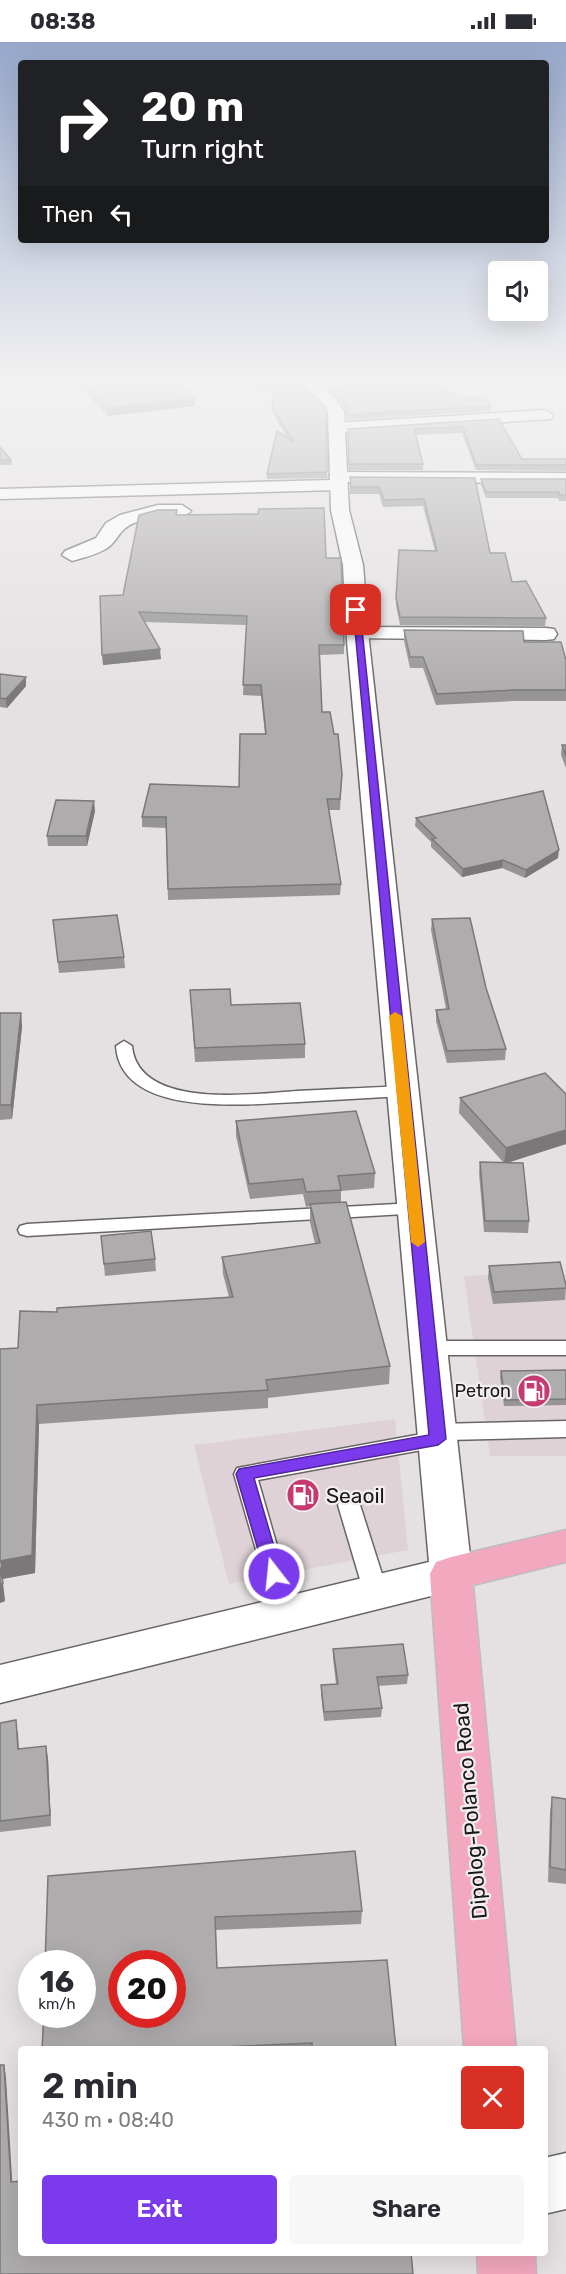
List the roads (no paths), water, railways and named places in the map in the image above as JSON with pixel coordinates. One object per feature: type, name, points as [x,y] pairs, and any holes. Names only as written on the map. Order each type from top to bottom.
[{"type":"highway","points":[[452,1574],[566,1546]]},
{"type":"highway","name":"Dipolog-Polanco Road","points":[[452,1574],[490,2046]]},
{"type":"highway","points":[[506,2256],[507,2274]]},
{"type":"main road","points":[[0,1684],[452,1574],[353,565],[334,495],[334,485]]},
{"type":"main road","points":[[0,494],[334,495],[468,485]]},
{"type":"main road","points":[[72,555],[103,542],[113,527],[138,516],[158,511],[199,510]]},
{"type":"main road","points":[[358,633],[546,634]]},
{"type":"main road","points":[[548,2185],[566,2181]]},
{"type":"lane","points":[[124,1046],[125,1059],[136,1076],[158,1089],[190,1098],[230,1100],[403,1091]]},
{"type":"lane","points":[[27,1230],[415,1209]]},
{"type":"lane","points":[[429,1348],[566,1348]]},
{"type":"lane","points":[[285,1614],[244,1474],[336,1464],[438,1436],[566,1429]]},
{"type":"lane","points":[[349,1505],[376,1593]]},
{"type":"place","name":"Petron","points":[[534,1391]]},
{"type":"place","name":"Seaoil","points":[[303,1495]]}]
